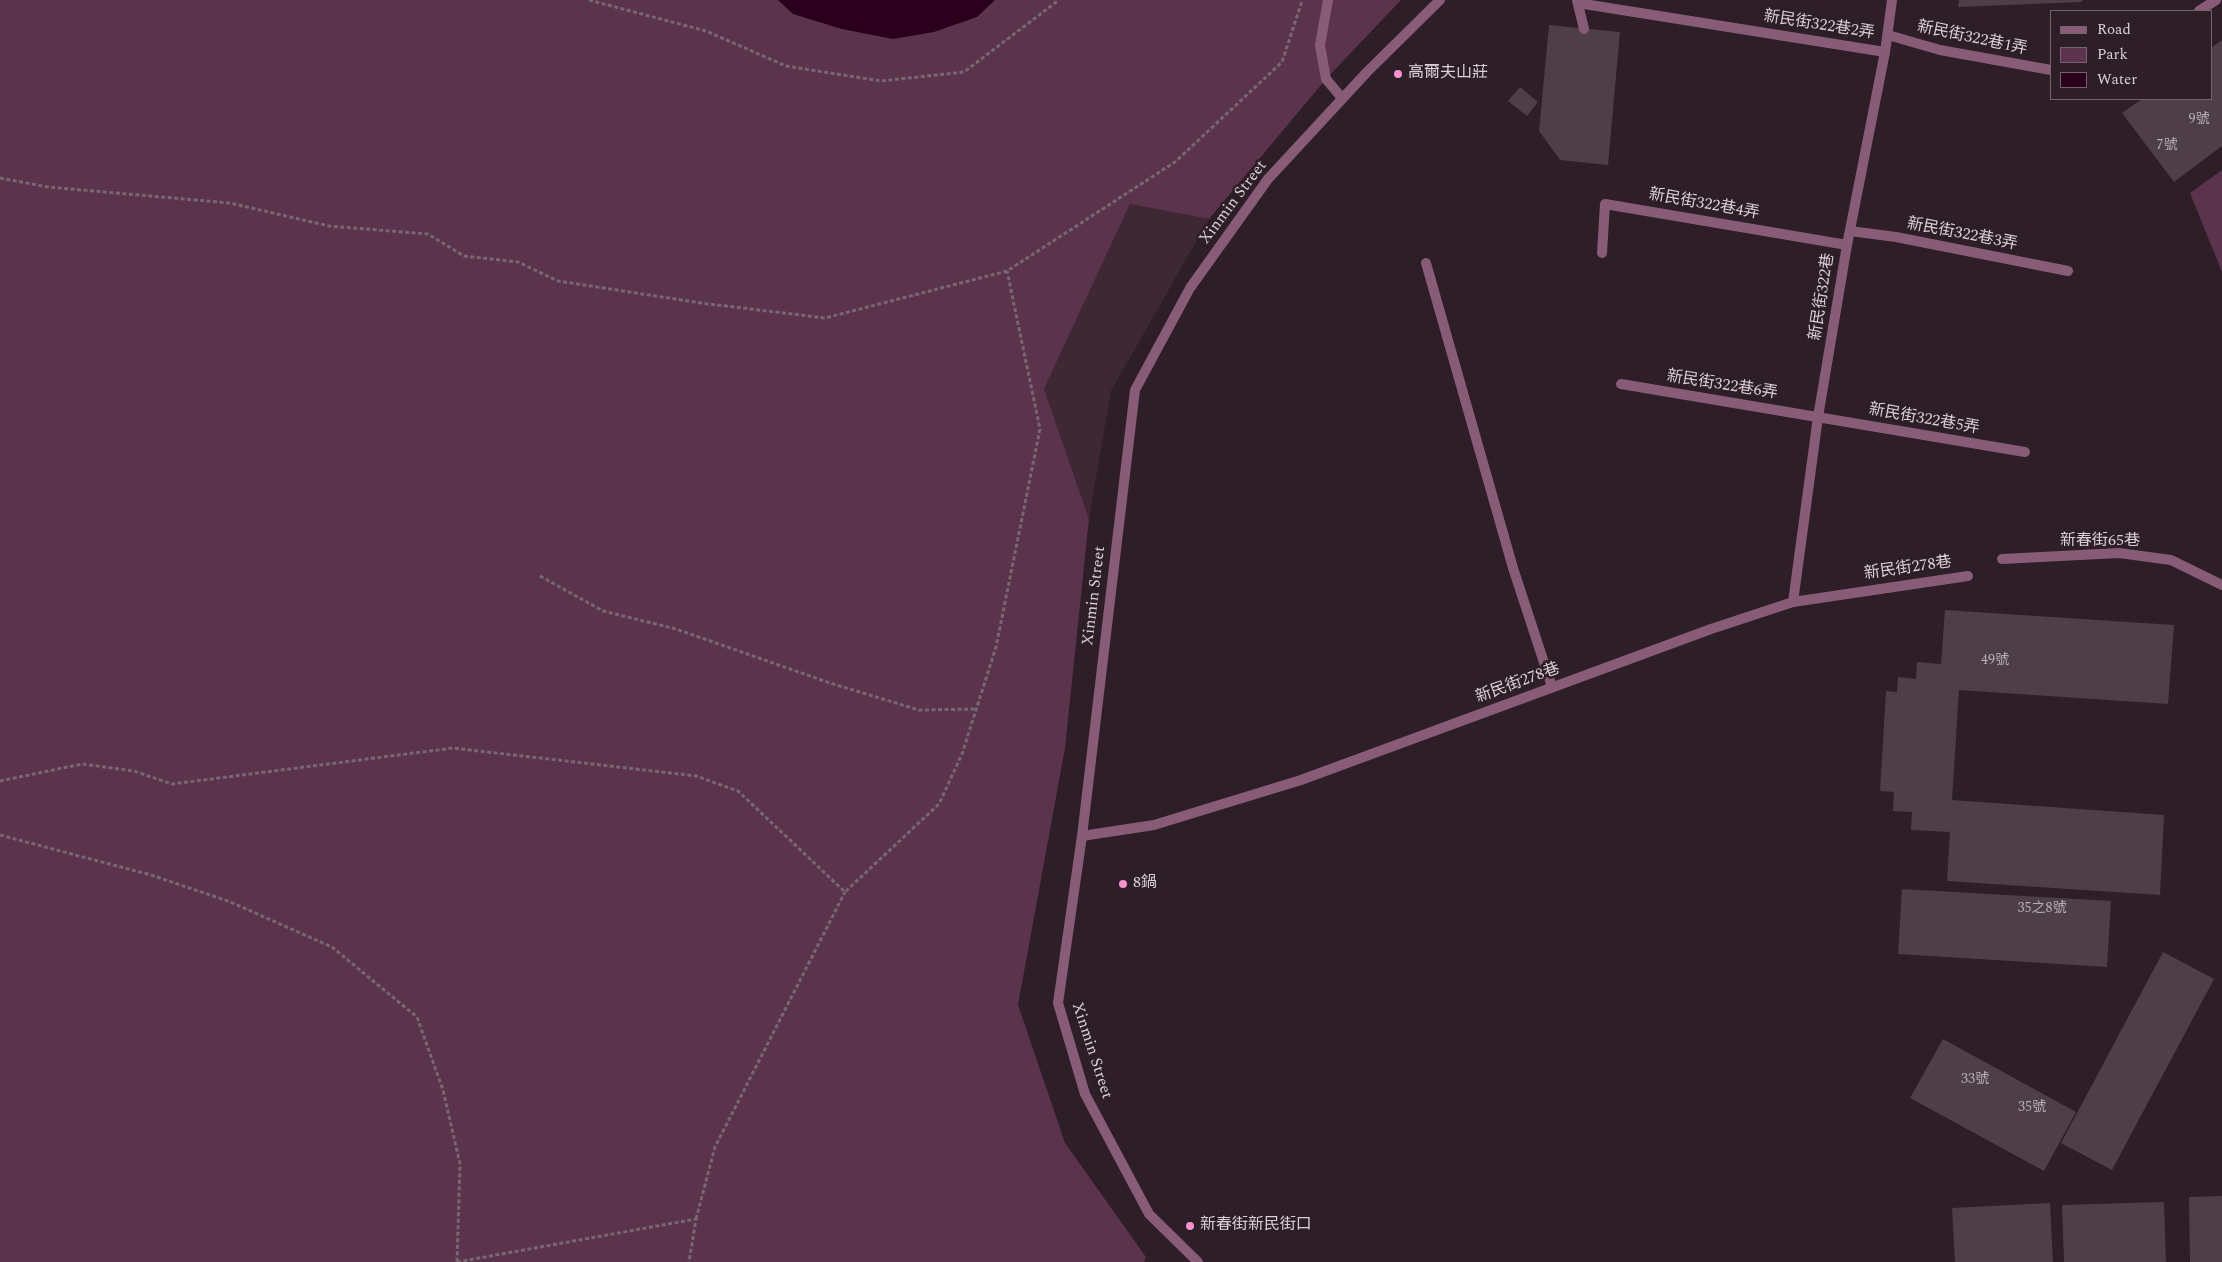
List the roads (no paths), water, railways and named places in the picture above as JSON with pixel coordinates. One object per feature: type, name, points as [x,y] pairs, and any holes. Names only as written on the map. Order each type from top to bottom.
[{"type":"street","points":[[1328,0],[1320,46],[1326,79],[1342,98]]},
{"type":"street","name":"Xinmin Street","points":[[1198,1262],[1149,1214],[1085,1094],[1058,1003],[1082,836],[1135,390],[1190,288],[1268,179],[1342,98],[1440,0]]},
{"type":"street","name":"新民街322巷","points":[[1793,602],[1818,417],[1846,245],[1885,52],[1892,0]]},
{"type":"street","points":[[2201,10],[2216,0]]},
{"type":"street","points":[[1577,2],[1584,28]]},
{"type":"street","name":"新民街322巷2弄","points":[[1577,2],[1885,52]]},
{"type":"street","name":"新民街322巷1弄","points":[[1888,36],[1940,50],[2050,70]]},
{"type":"street","name":"新民街322巷4弄","points":[[1602,253],[1605,204],[1846,245]]},
{"type":"street","name":"新民街322巷3弄","points":[[1850,231],[2068,271]]},
{"type":"street","points":[[1426,263],[1513,568],[1552,687]]},
{"type":"street","name":"新民街322巷6弄","points":[[1621,384],[1818,417]]},
{"type":"street","name":"新民街322巷5弄","points":[[1818,417],[2025,452]]},
{"type":"street","name":"新春街65巷","points":[[2002,559],[2128,554],[2171,560],[2222,585]]},
{"type":"street","name":"新民街278巷","points":[[1082,836],[1154,825],[1301,780],[1752,614],[1793,602],[1968,576]]},
{"type":"water","points":[[778,0],[995,0],[977,17],[934,32],[893,39],[842,29],[793,14]]},
{"type":"place","name":"高爾夫山莊","points":[[1398,74]]},
{"type":"place","name":"8鍋","points":[[1123,884]]},
{"type":"place","name":"新春街新民街口","points":[[1190,1226]]}]
